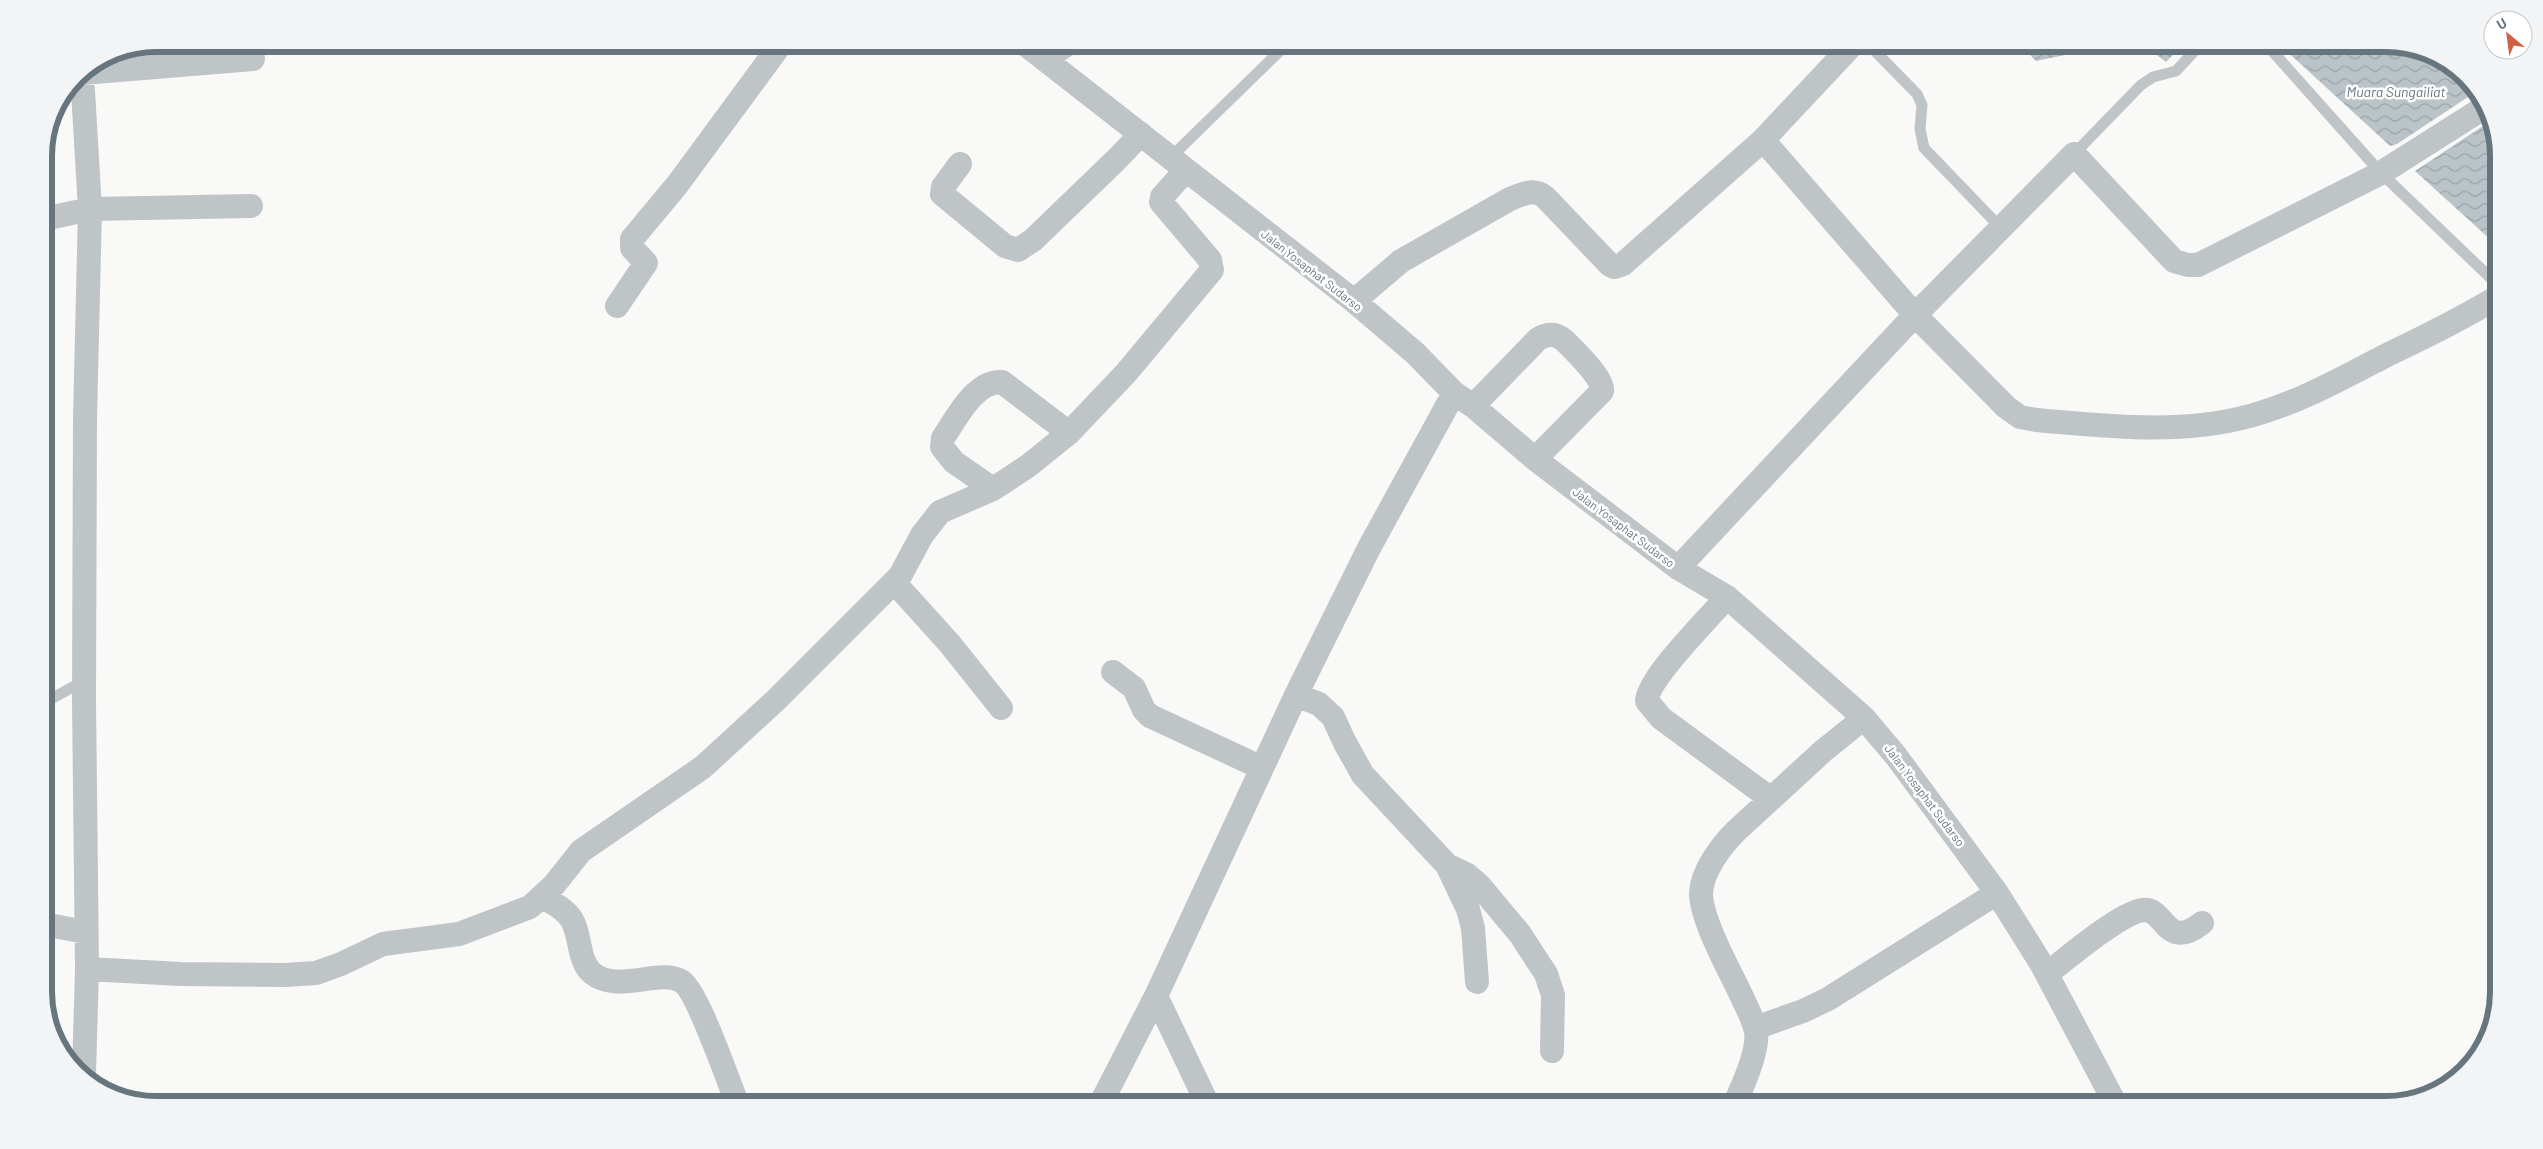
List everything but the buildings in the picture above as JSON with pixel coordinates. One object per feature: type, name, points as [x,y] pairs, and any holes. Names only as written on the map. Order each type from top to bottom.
[{"type":"street","points":[[618,306],[646,263],[632,248],[632,239],[677,185],[774,52]]},
{"type":"street","name":"Jalan Yosaphat Sudarso","points":[[1036,52],[1045,59],[1129,147],[1177,165],[1291,252],[1415,352],[1463,399],[1535,459],[1678,568],[1727,597],[1864,718],[1896,756],[1997,892],[2047,974],[2111,1096]]},
{"type":"street","points":[[1045,59],[1056,52]]},
{"type":"street","points":[[1354,301],[1401,261],[1510,199],[1528,192],[1540,193],[1545,197],[1610,265],[1619,266],[1763,140],[1846,52]]},
{"type":"street","points":[[96,72],[253,59]]},
{"type":"street","points":[[83,83],[90,209],[86,419],[85,697],[86,932],[88,969],[84,1067]]},
{"type":"street","points":[[1678,568],[1915,315],[2074,154],[2174,261],[2188,265],[2206,263],[2381,173],[2480,110]]},
{"type":"street","points":[[1763,140],[1915,315],[2006,407],[2020,417],[2137,429],[2206,423],[2250,416],[2306,396],[2467,316],[2490,302]]},
{"type":"street","points":[[960,164],[942,187],[942,194],[1005,246],[1018,250],[1029,243],[1129,147]]},
{"type":"street","points":[[88,969],[181,974],[285,975],[316,973],[341,964],[383,944],[459,934],[530,907],[542,897],[581,851],[703,767],[776,700],[894,582],[914,553],[922,535],[940,512],[993,489],[1028,466],[1069,433],[1126,372],[1212,270],[1210,260],[1161,202],[1177,165]]},
{"type":"street","points":[[53,217],[90,209],[251,206]]},
{"type":"street","points":[[1105,1096],[1156,996],[1296,695],[1369,548],[1463,399],[1538,340],[1549,334],[1559,336],[1565,341],[1600,379],[1602,391],[1535,459]]},
{"type":"street","points":[[993,489],[954,462],[942,447],[943,438],[980,389],[992,383],[1002,382],[1069,433]]},
{"type":"street","points":[[894,582],[950,644],[1002,708]]},
{"type":"street","points":[[1727,597],[1656,678],[1647,695],[1647,701],[1661,718],[1771,799]]},
{"type":"street","points":[[1113,672],[1134,688],[1144,710],[1150,716],[1262,768]]},
{"type":"street","points":[[1296,695],[1319,704],[1333,717],[1363,775],[1447,865],[1468,909],[1473,928],[1477,982]]},
{"type":"street","points":[[1737,1096],[1752,1056],[1756,1034],[1707,920],[1702,890],[1705,877],[1724,843],[1823,751],[1864,718]]},
{"type":"street","points":[[1447,865],[1466,874],[1479,885],[1520,934],[1546,974],[1553,995],[1552,1051]]},
{"type":"street","points":[[1755,1028],[1804,1011],[1828,999],[1997,892]]},
{"type":"street","points":[[542,897],[564,911],[571,919],[585,963],[592,974],[612,981],[630,982],[672,978],[686,984],[734,1096]]},
{"type":"street","points":[[2047,974],[2110,927],[2140,910],[2152,912],[2172,930],[2179,933],[2190,932],[2202,923]]},
{"type":"street","points":[[53,926],[86,932]]},
{"type":"street","points":[[1156,996],[1204,1096]]},
{"type":"lane","points":[[1177,165],[1280,52]]},
{"type":"lane","points":[[1876,52],[1917,94],[1922,105],[1920,129],[1924,148],[2001,228]]},
{"type":"lane","points":[[2074,154],[2140,85],[2153,77],[2176,71],[2194,52]]},
{"type":"lane","points":[[2273,52],[2381,173],[2490,277]]},
{"type":"lane","points":[[53,702],[85,697]]},
{"type":"water","points":[[2028,52],[2079,52],[2036,61]]},
{"type":"water","points":[[2153,52],[2175,52],[2166,62]]},
{"type":"water","name":"Muara Sungailiat","points":[[2288,52],[2400,53],[2426,60],[2438,66],[2460,83],[2471,95],[2397,144],[2390,146]]},
{"type":"water","points":[[2485,124],[2490,150],[2490,239],[2415,171]]}]
